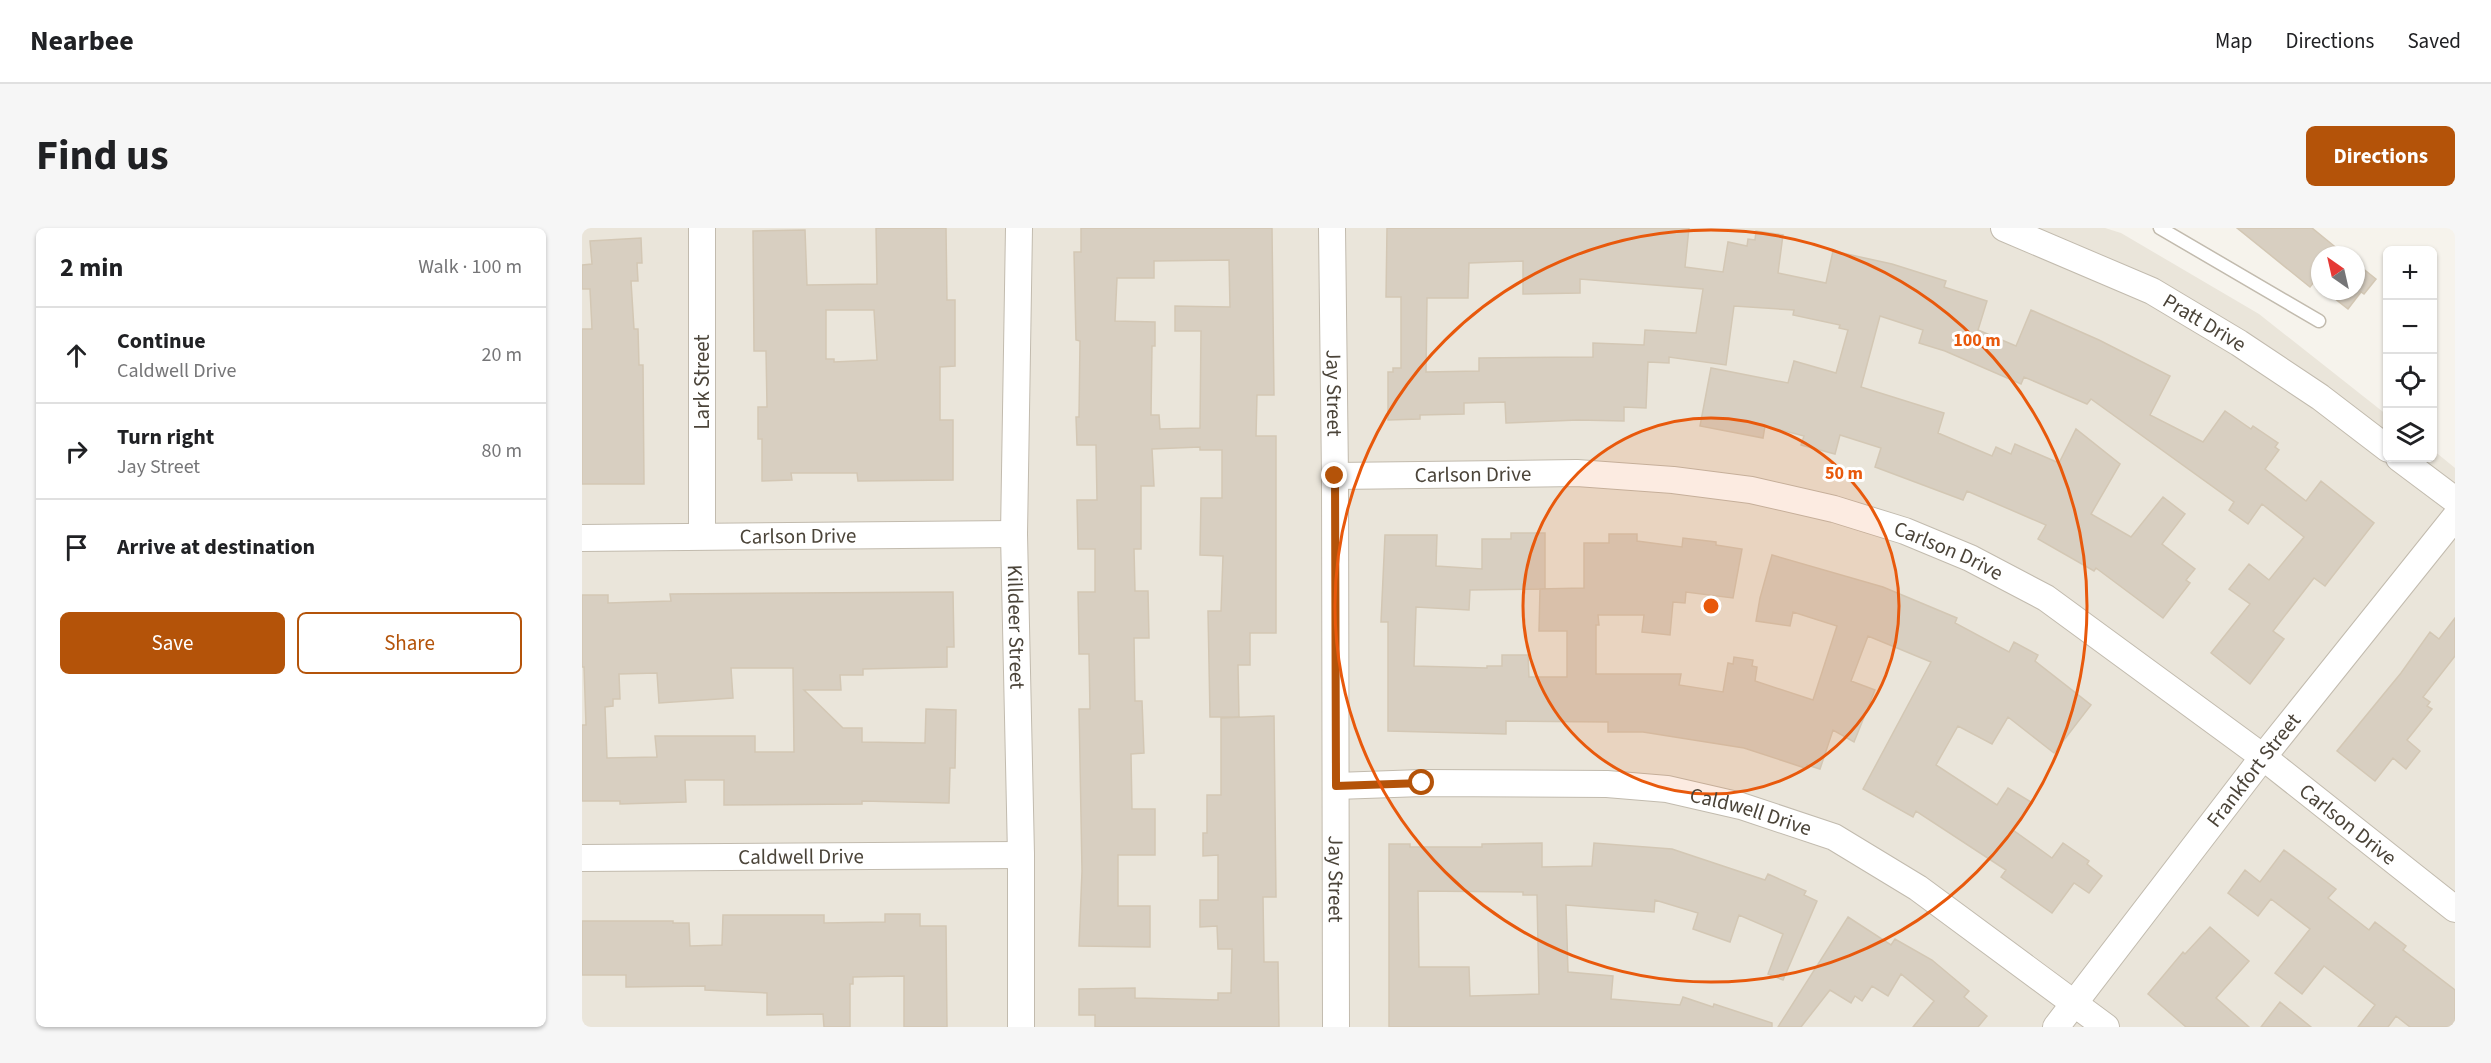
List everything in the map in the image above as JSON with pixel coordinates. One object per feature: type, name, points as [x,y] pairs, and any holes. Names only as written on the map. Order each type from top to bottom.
[{"type":"street","name":"Lark Street","points":[[702,228],[702,536]]},
{"type":"street","name":"Killdeer Street","points":[[1019,228],[1014,534],[1021,855],[1021,1027]]},
{"type":"street","name":"Jay Street","points":[[1332,228],[1336,1027]]},
{"type":"street","name":"Pratt Drive","points":[[2004,228],[2152,291],[2257,355],[2320,397],[2383,445]]},
{"type":"street","points":[[2404,462],[2455,500]]},
{"type":"street","name":"Carlson Drive","points":[[1335,476],[1577,473],[1673,480],[1751,490],[1844,512],[1905,531],[1970,558],[2046,598],[2264,757],[2455,909]]},
{"type":"street","name":"Frankfort Street","points":[[2056,1027],[2264,757],[2455,517]]},
{"type":"street","name":"Carlson Drive","points":[[582,538],[1014,534]]},
{"type":"street","name":"Caldwell Drive","points":[[1336,786],[1458,783],[1607,784],[1667,789],[1741,806],[1834,837],[1918,888],[2106,1027]]},
{"type":"street","name":"Caldwell Drive","points":[[582,858],[1021,855]]},
{"type":"lane","points":[[2160,228],[2319,321]]},
{"type":"shaded area","points":[[582,228],[2105,228],[2121,233],[2259,314],[2383,412],[2383,462],[2437,462],[2437,453],[2455,468],[2455,1027],[582,1027]]},
{"type":"building","points":[[876,228],[946,228],[947,300],[955,300],[955,366],[940,367],[940,420],[953,420],[953,480],[858,481],[857,473],[791,473],[792,480],[762,481],[762,439],[758,439],[758,407],[767,407],[766,351],[754,351],[753,231],[805,230],[807,285],[877,284]],"holes":[[[826,310],[874,310],[877,360],[834,362],[834,359],[826,359]]]},
{"type":"building","points":[[1081,228],[1272,228],[1274,395],[1257,395],[1256,436],[1276,436],[1276,633],[1250,633],[1250,665],[1238,665],[1239,717],[1210,717],[1208,611],[1221,611],[1223,556],[1200,555],[1201,498],[1222,498],[1222,450],[1200,450],[1200,447],[1152,449],[1154,486],[1141,486],[1141,549],[1134,549],[1135,591],[1148,591],[1149,638],[1134,638],[1135,701],[1142,701],[1144,753],[1131,754],[1132,809],[1155,809],[1155,855],[1118,855],[1118,906],[1150,906],[1150,947],[1079,946],[1082,871],[1079,709],[1090,709],[1089,654],[1079,654],[1078,592],[1095,592],[1095,549],[1078,549],[1077,500],[1097,500],[1096,445],[1077,445],[1076,417],[1079,417],[1080,341],[1076,340],[1074,252],[1081,252]],"holes":[[[1229,260],[1230,307],[1175,306],[1175,331],[1201,331],[1200,428],[1160,429],[1159,415],[1151,415],[1152,346],[1155,346],[1155,322],[1115,321],[1117,278],[1154,278],[1154,261]]]},
{"type":"building","points":[[1387,228],[1689,228],[1685,267],[1723,272],[1728,242],[1747,246],[1748,239],[1755,240],[1756,231],[1783,235],[1778,273],[1826,283],[1833,251],[1892,264],[1946,281],[1944,287],[1987,301],[1978,330],[2016,346],[2031,310],[2099,340],[2170,376],[2150,415],[2203,442],[2225,411],[2251,429],[2253,426],[2278,443],[2275,447],[2279,450],[2265,469],[2306,501],[2321,481],[2374,523],[2325,586],[2314,578],[2273,631],[2284,639],[2250,684],[2211,653],[2250,604],[2229,589],[2249,564],[2269,580],[2304,537],[2262,504],[2248,524],[2229,510],[2234,502],[2091,399],[2087,404],[2024,377],[2021,384],[1945,351],[1919,343],[1923,330],[1880,316],[1861,387],[1944,413],[1938,433],[1992,456],[1996,447],[2011,454],[2015,444],[2059,463],[2076,429],[2120,464],[2091,514],[2131,537],[2163,497],[2185,514],[2162,544],[2195,569],[2186,580],[2190,583],[2163,618],[2096,568],[2094,571],[2038,539],[2046,525],[1967,491],[1963,500],[1875,467],[1881,448],[1840,435],[1835,454],[1801,445],[1804,436],[1765,426],[1763,438],[1700,426],[1711,368],[1788,383],[1794,361],[1836,373],[1848,330],[1839,328],[1840,325],[1793,315],[1794,310],[1734,306],[1726,365],[1669,357],[1669,363],[1648,362],[1646,408],[1624,407],[1624,421],[1506,423],[1505,402],[1464,403],[1464,414],[1420,415],[1420,419],[1388,420],[1388,372],[1393,372],[1393,368],[1401,368],[1401,297],[1386,297]],"holes":[[[1523,261],[1523,294],[1580,293],[1580,279],[1703,289],[1696,333],[1645,330],[1644,345],[1593,343],[1593,357],[1479,358],[1479,371],[1426,372],[1427,298],[1468,298],[1469,263]]]},
{"type":"building","points":[[2237,228],[2312,228],[2334,246],[2311,246],[2310,287]]},
{"type":"building","points":[[641,238],[642,263],[637,263],[638,281],[631,281],[634,329],[638,329],[639,365],[643,365],[644,484],[582,484],[582,329],[592,329],[590,289],[582,289],[582,265],[592,264],[590,241]]},
{"type":"building","points":[[2365,270],[2376,279],[2365,293]]},
{"type":"building","points":[[2336,300],[2355,300],[2348,309]]},
{"type":"building","points":[[1511,533],[1545,533],[1545,589],[1584,588],[1584,543],[1609,543],[1609,534],[1637,534],[1637,541],[1682,547],[1683,538],[1716,542],[1716,545],[1742,549],[1733,598],[1686,592],[1685,603],[1673,602],[1670,635],[1642,632],[1644,615],[1598,615],[1596,674],[1681,674],[1679,685],[1723,692],[1728,663],[1733,664],[1734,657],[1753,660],[1752,666],[1757,667],[1755,681],[1813,700],[1837,626],[1793,612],[1790,626],[1756,621],[1772,555],[1883,587],[1957,618],[1955,623],[2009,652],[2014,642],[2038,655],[2035,661],[2091,705],[2054,753],[2008,717],[1992,744],[1958,726],[1936,765],[1997,805],[2008,788],[2031,802],[2013,830],[2052,858],[2063,843],[2089,861],[2087,864],[2102,876],[2089,893],[2074,883],[2052,913],[2001,877],[2006,870],[1916,811],[1913,817],[1863,789],[1931,662],[1868,636],[1851,681],[1875,690],[1854,742],[1833,730],[1820,769],[1807,765],[1805,768],[1744,748],[1643,732],[1608,732],[1608,722],[1506,721],[1506,734],[1388,731],[1388,622],[1381,622],[1385,535],[1437,535],[1436,566],[1482,569],[1482,539],[1511,539]],"holes":[[[1540,589],[1539,631],[1567,631],[1567,677],[1529,677],[1528,655],[1502,655],[1502,666],[1487,666],[1487,668],[1414,666],[1416,607],[1469,610],[1470,590]]]},
{"type":"building","points":[[953,592],[954,647],[947,647],[947,667],[863,669],[863,675],[840,675],[841,690],[804,690],[843,728],[862,728],[862,742],[925,743],[926,709],[956,710],[955,768],[950,768],[949,803],[862,801],[862,804],[724,805],[724,780],[685,780],[686,802],[620,804],[620,801],[582,801],[582,725],[586,725],[584,667],[582,667],[582,595],[608,595],[608,603],[671,601],[670,594]],"holes":[[[731,668],[793,668],[794,752],[755,752],[755,736],[655,736],[657,757],[607,758],[605,707],[613,706],[613,699],[620,699],[619,674],[657,673],[659,703],[733,698]]]},
{"type":"building","points":[[2455,618],[2455,656],[2423,697],[2430,702],[2427,706],[2432,709],[2407,740],[2420,751],[2406,769],[2393,758],[2375,781],[2337,751],[2401,673],[2430,632],[2439,639]]},
{"type":"building","points":[[1274,716],[1276,897],[1263,897],[1264,962],[1278,962],[1279,1027],[1095,1027],[1095,1015],[1079,1015],[1079,989],[1135,988],[1135,998],[1218,1000],[1218,993],[1231,993],[1232,949],[1218,949],[1217,926],[1200,927],[1200,900],[1218,900],[1218,855],[1203,856],[1203,833],[1207,833],[1207,795],[1221,795],[1221,718]]},
{"type":"building","points":[[1542,843],[1542,867],[1592,866],[1594,843],[1672,849],[1765,880],[1768,874],[1806,891],[1804,895],[1817,901],[1783,980],[1768,974],[1783,934],[1739,915],[1730,942],[1693,929],[1698,913],[1655,900],[1654,912],[1566,905],[1568,972],[1613,976],[1611,999],[1680,1005],[1683,997],[1713,1007],[1714,1004],[1772,1023],[1772,1027],[1389,1027],[1389,844],[1410,844],[1410,847],[1482,847],[1482,844]],"holes":[[[1418,891],[1523,892],[1523,895],[1537,895],[1539,994],[1470,996],[1469,967],[1419,967]]]},
{"type":"building","points":[[2284,850],[2336,889],[2328,898],[2369,930],[2375,922],[2406,946],[2403,950],[2455,990],[2455,1027],[2410,1027],[2396,1016],[2388,1027],[2358,1027],[2375,1005],[2324,966],[2302,994],[2275,973],[2310,929],[2271,899],[2258,916],[2228,893],[2245,870],[2260,882]]},
{"type":"building","points":[[885,914],[920,914],[920,926],[946,926],[947,1027],[904,1027],[904,976],[853,977],[853,984],[850,984],[850,1027],[824,1027],[823,1014],[767,1015],[767,993],[705,990],[705,986],[626,987],[626,975],[582,975],[582,921],[689,923],[690,946],[722,945],[723,915],[824,915],[824,923],[885,922]]},
{"type":"building","points":[[1848,917],[1891,945],[1895,939],[1932,960],[1969,991],[1964,997],[1987,1016],[1978,1027],[1913,1027],[1934,1001],[1901,974],[1888,996],[1872,986],[1862,1001],[1855,996],[1851,1003],[1830,990],[1801,1027],[1778,1027]]},
{"type":"building","points":[[2210,927],[2249,961],[2216,998],[2249,1027],[2186,1027],[2148,994],[2183,952],[2185,954]]},
{"type":"building","points":[[2280,1002],[2311,1027],[2261,1027]]},
{"type":"route","points":[[1335,476],[1336,786],[1422,783]]}]
